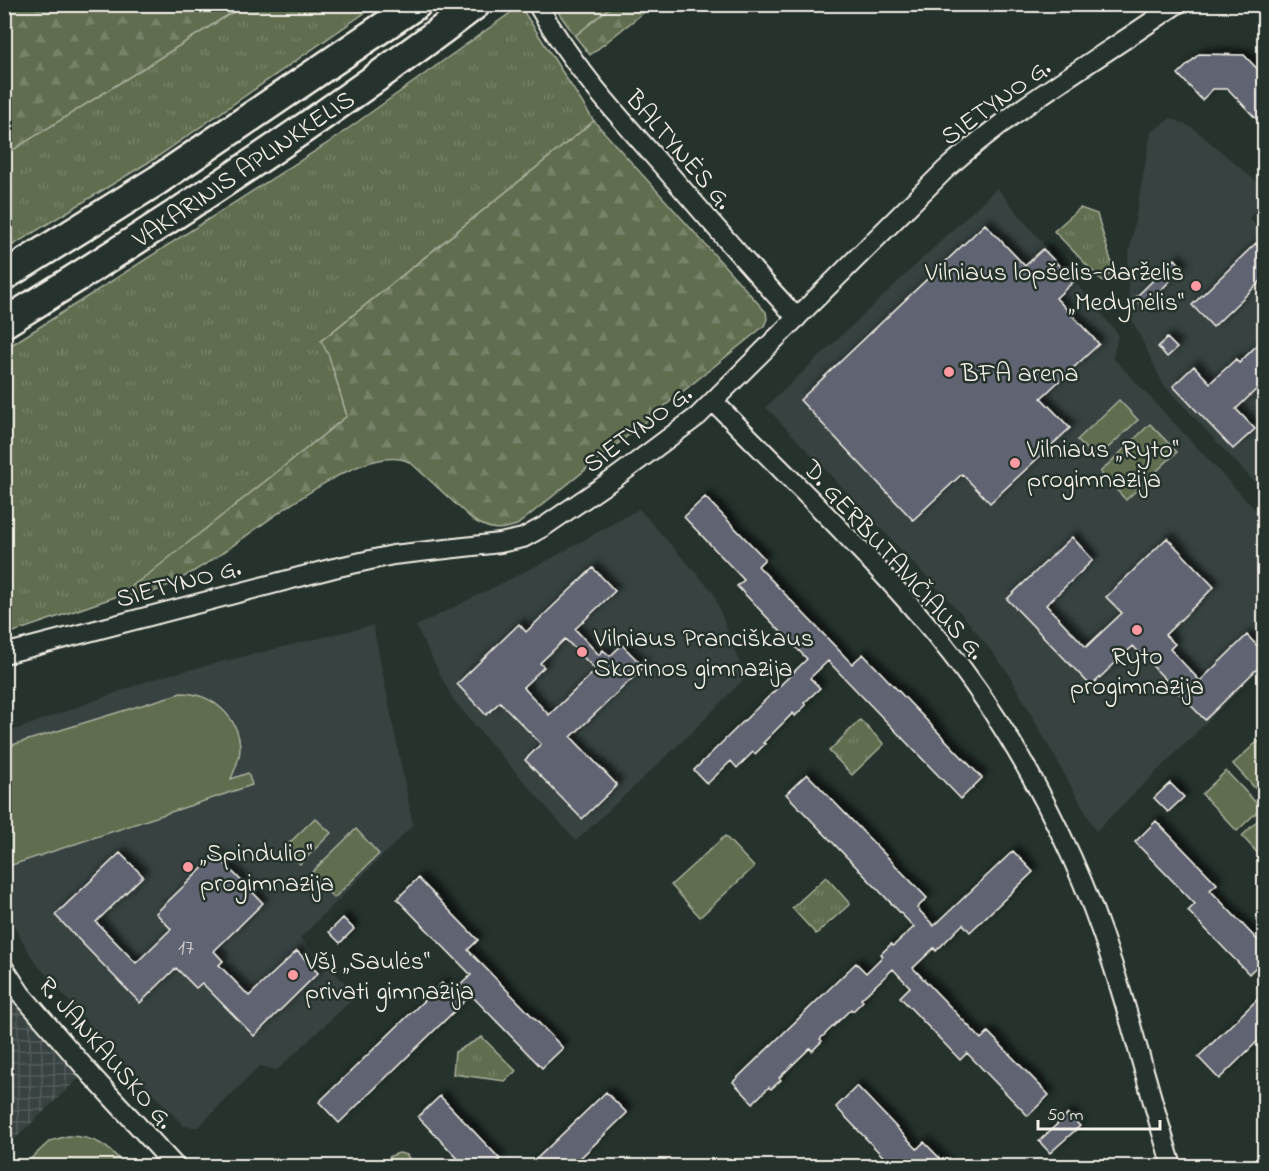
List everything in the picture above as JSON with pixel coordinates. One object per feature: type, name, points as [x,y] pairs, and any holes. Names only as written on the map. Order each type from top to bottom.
[{"type":"highway","name":"VAKARINIS APLINKKELIS","points":[[4,276],[158,180],[417,4]]},
{"type":"highway","name":"VAKARINIS APLINKKELIS","points":[[4,323],[129,246],[232,177],[408,56],[476,4]]},
{"type":"street","name":"BALTYNĖS G.","points":[[537,4],[581,71],[609,106],[797,318]]},
{"type":"street","name":"SIETYNO G.","points":[[4,654],[334,568],[393,555],[500,543],[523,538],[545,526],[624,472],[714,402],[971,147],[1008,118],[1177,4]]},
{"type":"street","name":"D. GERBUTAVIČIAUS G.","points":[[714,402],[872,564],[919,616],[941,641],[998,720],[1043,798],[1073,860],[1102,934],[1136,1040],[1172,1167]]},
{"type":"street","name":"R. JANKAUSKO G.","points":[[4,968],[27,1002],[175,1167]]},
{"type":"shaded area","name":"Vilniaus lopšelis-darželis „Medynėlis“","points":[[1171,118],[1193,128],[1258,183],[1264,201],[1264,204],[1249,218],[1264,234],[1264,492],[1163,384],[1129,313],[1128,259],[1151,132]]},
{"type":"shaded area","name":"Vilniaus „Ryto“ progimnazija","points":[[997,188],[1118,334],[1113,358],[1264,519],[1264,666],[1096,831],[1007,671],[961,613],[766,407]]},
{"type":"shaded area","name":"Vilniaus Pranciškaus Skorinos gimnazija","points":[[639,509],[713,592],[745,678],[693,731],[576,841],[453,700],[416,626],[552,558]]},
{"type":"shaded area","name":"„Spindulio“ progimnazija","points":[[373,625],[413,825],[300,938],[351,989],[355,997],[277,1070],[260,1066],[198,1127],[184,1126],[110,1048],[34,961],[5,910],[4,734],[156,678]]},
{"type":"shaded area","points":[[4,988],[79,1078],[5,1148]]},
{"type":"green space","points":[[5,4],[244,4],[244,5],[5,155]]},
{"type":"green space","points":[[244,5],[376,5],[157,157],[5,250],[4,155]]},
{"type":"green space","points":[[553,5],[613,5],[575,36]]},
{"type":"green space","points":[[613,5],[653,5],[590,55],[575,36]]},
{"type":"green space","points":[[520,6],[594,121],[322,340],[329,355],[347,416],[150,574],[118,596],[5,635],[5,349],[328,143]]},
{"type":"green space","points":[[594,121],[766,312],[767,319],[764,326],[517,525],[489,528],[473,520],[411,463],[391,459],[367,463],[311,491],[215,558],[169,585],[141,596],[118,596],[347,416],[329,356],[321,341]]},
{"type":"green space","points":[[1080,208],[1097,214],[1114,271],[1102,281],[1054,231]]},
{"type":"green space","points":[[1119,400],[1138,420],[1096,459],[1077,440]]},
{"type":"green space","points":[[1150,424],[1177,452],[1126,500],[1100,472]]},
{"type":"green space","points":[[181,693],[203,697],[213,702],[229,717],[235,726],[240,748],[231,779],[248,773],[252,785],[6,867],[5,749]]},
{"type":"green space","points":[[860,720],[884,744],[852,775],[829,751]]},
{"type":"green space","points":[[1258,741],[1264,748],[1264,798],[1233,764]]},
{"type":"green space","points":[[1226,771],[1261,808],[1237,831],[1202,794]]},
{"type":"green space","points":[[1264,814],[1264,860],[1242,836]]},
{"type":"green space","points":[[315,818],[331,833],[300,864],[284,848]]},
{"type":"green space","points":[[356,829],[379,854],[334,898],[310,874]]},
{"type":"green space","points":[[725,836],[754,867],[700,917],[671,885]]},
{"type":"green space","points":[[826,877],[850,904],[816,934],[792,908]]},
{"type":"green space","points":[[482,1037],[516,1071],[505,1081],[453,1074],[455,1052]]},
{"type":"green space","points":[[68,1136],[93,1140],[113,1153],[124,1166],[23,1166],[50,1141]]},
{"type":"green space","points":[[399,1153],[407,1155],[413,1166],[386,1166],[390,1156]]},
{"type":"building","points":[[1199,54],[1244,55],[1264,76],[1264,127],[1228,89],[1213,89],[1202,100],[1178,74]]},
{"type":"building","name":"BFA arena","points":[[985,224],[1025,266],[1043,249],[1074,281],[1056,298],[1099,344],[1041,398],[1070,428],[990,503],[962,474],[913,520],[800,400]]},
{"type":"building","points":[[1256,243],[1264,252],[1264,278],[1213,327],[1192,305]]},
{"type":"building","points":[[1175,259],[1183,268],[1144,307],[1135,298]]},
{"type":"building","points":[[1167,338],[1177,348],[1167,357],[1158,347]]},
{"type":"building","points":[[1264,338],[1264,382],[1236,409],[1255,429],[1233,449],[1173,386],[1194,366],[1210,383],[1236,359],[1239,363]]},
{"type":"building","points":[[705,497],[765,559],[758,566],[852,664],[863,654],[982,778],[961,799],[828,661],[810,678],[820,688],[804,703],[806,705],[795,716],[793,713],[763,743],[765,744],[755,754],[753,752],[737,768],[731,761],[707,784],[694,770],[807,659],[737,586],[744,580],[684,517]]},
{"type":"building","name":"Ryto progimnazija","points":[[1072,537],[1093,560],[1046,605],[1086,647],[1122,613],[1106,597],[1167,538],[1214,587],[1165,635],[1175,644],[1170,649],[1200,681],[1247,635],[1264,653],[1264,662],[1205,720],[1133,646],[1091,686],[1007,599]]},
{"type":"building","name":"Vilniaus Pranciškaus Skorinos gimnazija","points":[[593,568],[615,591],[575,629],[599,655],[603,650],[610,656],[622,645],[644,667],[571,737],[617,785],[582,819],[525,760],[541,744],[500,702],[486,715],[457,684],[519,624],[526,632]],"holes":[[[565,639],[596,670],[549,715],[523,687],[544,667],[540,663]]]},
{"type":"building","points":[[807,774],[927,898],[917,908],[934,926],[1013,851],[1033,872],[970,932],[963,924],[936,951],[934,948],[913,968],[981,1039],[988,1032],[1049,1095],[1028,1116],[967,1053],[960,1060],[900,997],[910,987],[893,969],[861,999],[863,1001],[853,1011],[851,1009],[820,1039],[822,1041],[812,1051],[810,1048],[779,1078],[781,1080],[771,1089],[769,1087],[753,1103],[733,1082],[856,963],[866,973],[891,944],[893,946],[914,927],[786,794]]},
{"type":"building","points":[[1170,783],[1184,797],[1168,812],[1154,798]]},
{"type":"building","points":[[1156,821],[1217,884],[1210,890],[1264,947],[1264,959],[1249,974],[1188,911],[1195,904],[1135,842]]},
{"type":"building","points":[[120,853],[143,876],[96,922],[136,963],[171,929],[156,913],[216,855],[263,903],[214,951],[223,961],[219,965],[249,996],[297,951],[318,973],[254,1036],[202,983],[196,988],[176,968],[140,1003],[55,915]]},
{"type":"building","points":[[418,878],[478,940],[468,950],[563,1048],[542,1068],[471,995],[339,1123],[319,1102],[442,983],[452,993],[471,975],[397,899]]},
{"type":"building","points":[[343,918],[354,929],[340,943],[329,932]]},
{"type":"building","points":[[1264,993],[1264,1035],[1219,1079],[1198,1057]]},
{"type":"building","points":[[857,1086],[917,1149],[924,1142],[948,1167],[893,1167],[836,1107]]},
{"type":"building","points":[[606,1092],[627,1113],[571,1167],[528,1167]]},
{"type":"building","points":[[440,1096],[500,1159],[492,1167],[466,1167],[418,1117]]},
{"type":"building","points":[[1068,1114],[1080,1126],[1050,1153],[1039,1141]]},
{"type":"place","name":"Vilniaus lopšelis-darželis „Medynėlis“","points":[[1196,286]]},
{"type":"place","name":"BFA arena","points":[[949,372]]},
{"type":"place","name":"Vilniaus „Ryto“ progimnazija","points":[[1015,463]]},
{"type":"place","name":"Ryto progimnazija","points":[[1137,630]]},
{"type":"place","name":"Vilniaus Pranciškaus Skorinos gimnazija","points":[[582,652]]},
{"type":"place","name":"„Spindulio“ progimnazija","points":[[188,867]]},
{"type":"place","name":"VšĮ „Saulės“ privati gimnazija","points":[[293,975]]}]
